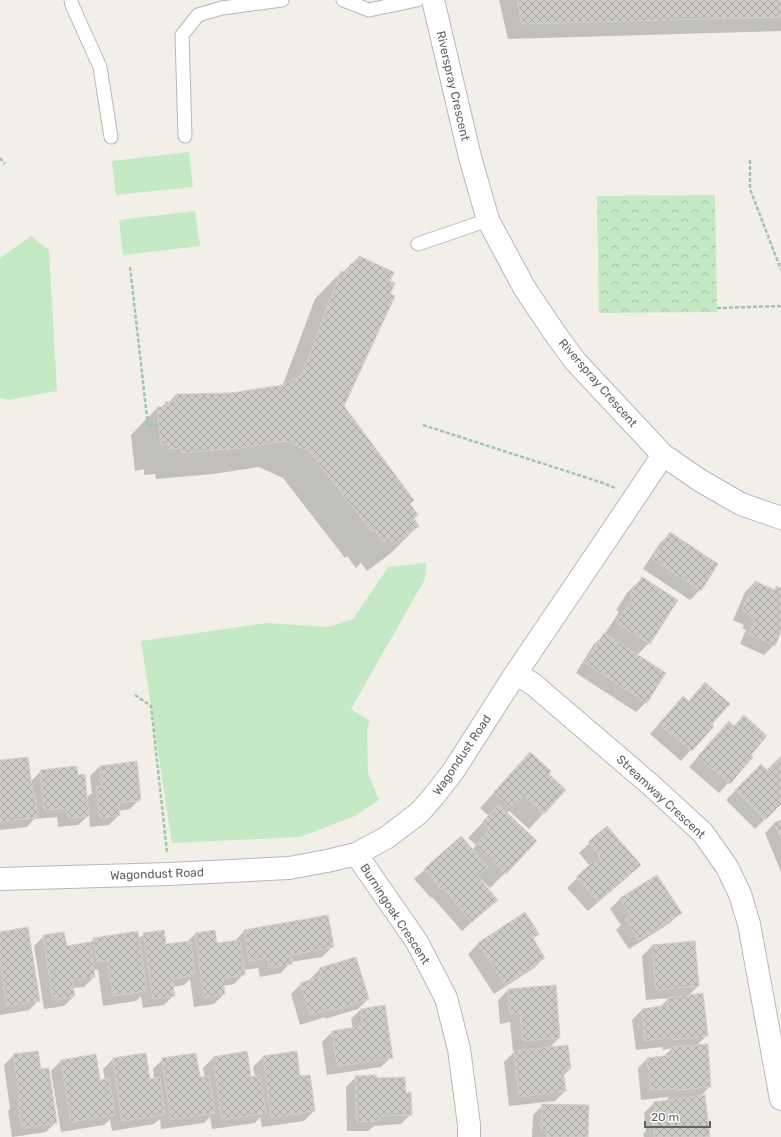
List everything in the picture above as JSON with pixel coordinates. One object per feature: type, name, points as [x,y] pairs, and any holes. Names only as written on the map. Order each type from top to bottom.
[{"type":"street","name":"Riverspray Crescent","points":[[433,0],[469,150],[488,220],[525,289],[575,360],[663,455],[701,481],[741,504],[781,518]]},
{"type":"street","name":"Wagondust Road","points":[[0,879],[169,874],[289,868],[356,854],[386,838],[419,813],[454,770],[516,673],[663,455]]},
{"type":"street","name":"Streamway Crescent","points":[[516,673],[534,685],[663,797],[703,834],[728,867],[740,894],[749,924],[781,1099]]},
{"type":"street","name":"Burningoak Crescent","points":[[356,854],[417,942],[446,998],[459,1049],[469,1125],[469,1137]]},
{"type":"lane","points":[[71,0],[100,67],[111,137]]},
{"type":"lane","points":[[184,136],[182,35],[198,15],[222,8],[282,0]]},
{"type":"lane","points":[[343,0],[369,10],[417,0]]},
{"type":"lane","points":[[418,244],[488,220]]},
{"type":"path","points":[[0,158],[5,164]]},
{"type":"path","points":[[750,160],[750,189],[781,270]]},
{"type":"path","points":[[130,267],[148,426],[158,424]]},
{"type":"path","points":[[717,308],[781,306]]},
{"type":"path","points":[[423,425],[603,483],[635,497]]},
{"type":"path","points":[[135,695],[151,706],[169,874]]},
{"type":"green space","points":[[189,152],[193,187],[116,195],[112,161]]},
{"type":"green space","points":[[715,195],[717,312],[599,313],[597,196]]},
{"type":"green space","points":[[195,211],[200,246],[123,255],[119,220]]},
{"type":"green space","points":[[31,236],[49,250],[57,391],[8,400],[0,398],[0,258]]},
{"type":"green space","points":[[426,563],[425,579],[351,709],[370,721],[367,730],[368,773],[379,800],[355,816],[300,837],[172,843],[141,641],[267,623],[328,627],[353,619],[388,567]]},
{"type":"building","points":[[517,0],[781,0],[781,17],[522,24]]},
{"type":"building","points":[[359,256],[394,272],[390,281],[395,283],[390,294],[395,296],[344,406],[414,500],[410,504],[418,515],[414,519],[419,526],[394,545],[388,538],[383,542],[374,530],[372,532],[309,451],[286,441],[240,448],[182,453],[181,448],[170,449],[170,444],[161,445],[157,407],[166,407],[165,402],[176,401],[176,394],[231,393],[282,385],[302,375],[341,271],[346,273],[351,263],[355,265]]},
{"type":"building","points":[[670,532],[718,564],[701,591],[652,559]]},
{"type":"building","points":[[642,577],[678,600],[650,644],[616,623],[633,597],[630,595]]},
{"type":"building","points":[[755,581],[775,590],[776,586],[781,588],[781,632],[775,646],[749,634],[755,620],[751,618],[753,615],[742,610]]},
{"type":"building","points":[[604,633],[666,673],[647,703],[585,663]]},
{"type":"building","points":[[705,682],[730,704],[712,724],[714,726],[692,751],[659,724],[683,696],[689,701]]},
{"type":"building","points":[[744,715],[767,736],[751,755],[753,757],[730,784],[698,756],[729,721],[734,726]]},
{"type":"building","points":[[530,752],[551,771],[549,774],[566,790],[544,814],[524,796],[512,809],[494,792]]},
{"type":"building","points":[[781,756],[781,804],[765,820],[735,790],[761,764],[767,770]]},
{"type":"building","points":[[28,757],[38,817],[0,822],[0,760]]},
{"type":"building","points":[[137,761],[141,800],[119,803],[120,815],[100,818],[96,787],[102,787],[100,766]]},
{"type":"building","points":[[77,766],[78,775],[85,774],[89,816],[68,818],[67,808],[44,810],[40,770]]},
{"type":"building","points":[[499,805],[537,841],[506,874],[476,845],[490,830],[482,822]]},
{"type":"building","points":[[781,820],[781,839],[774,823]]},
{"type":"building","points":[[607,826],[641,865],[598,902],[576,877],[600,856],[588,842]]},
{"type":"building","points":[[461,836],[488,867],[477,876],[498,900],[472,922],[443,888],[441,889],[424,869]]},
{"type":"building","points":[[657,875],[682,913],[639,940],[625,919],[631,916],[620,898]]},
{"type":"building","points":[[525,912],[539,934],[533,938],[545,958],[505,985],[478,943]]},
{"type":"building","points":[[328,915],[334,947],[291,955],[292,964],[269,968],[268,958],[249,961],[244,930]]},
{"type":"building","points":[[28,927],[40,1001],[7,1006],[0,961],[0,932]]},
{"type":"building","points":[[164,930],[166,944],[191,941],[195,975],[172,979],[175,996],[153,999],[143,933]]},
{"type":"building","points":[[215,930],[217,943],[240,940],[245,975],[223,978],[225,994],[204,998],[195,933]]},
{"type":"building","points":[[138,931],[147,991],[113,996],[107,960],[97,962],[93,938]]},
{"type":"building","points":[[64,932],[67,946],[90,942],[95,977],[72,981],[75,996],[53,1000],[43,935]]},
{"type":"building","points":[[695,941],[699,986],[656,990],[652,945]]},
{"type":"building","points":[[356,957],[369,999],[335,1010],[335,1008],[310,1015],[300,983],[322,976],[319,968]]},
{"type":"building","points":[[556,985],[560,1038],[523,1041],[520,1013],[510,1014],[508,989]]},
{"type":"building","points":[[703,993],[708,1036],[673,1040],[672,1037],[645,1041],[642,1009],[668,1005],[667,998]]},
{"type":"building","points":[[385,1005],[393,1058],[337,1066],[332,1031],[363,1026],[361,1009]]},
{"type":"building","points":[[708,1044],[711,1087],[678,1090],[678,1088],[651,1090],[647,1058],[672,1055],[672,1047]]},
{"type":"building","points":[[568,1045],[571,1069],[563,1070],[566,1091],[519,1097],[514,1051]]},
{"type":"building","points":[[38,1051],[41,1069],[49,1068],[57,1123],[22,1128],[18,1100],[20,1100],[13,1054]]},
{"type":"building","points":[[247,1051],[251,1077],[260,1075],[266,1113],[222,1120],[213,1057]]},
{"type":"building","points":[[297,1051],[300,1076],[310,1075],[315,1111],[271,1118],[263,1056]]},
{"type":"building","points":[[146,1053],[150,1079],[160,1077],[165,1115],[122,1121],[113,1058]]},
{"type":"building","points":[[196,1053],[200,1077],[209,1076],[215,1113],[171,1120],[162,1058]]},
{"type":"building","points":[[96,1054],[100,1080],[109,1078],[115,1115],[71,1122],[61,1060]]},
{"type":"building","points":[[376,1075],[377,1078],[405,1077],[406,1093],[411,1092],[412,1115],[379,1116],[379,1121],[357,1122],[355,1076]]},
{"type":"building","points":[[705,1095],[710,1137],[655,1137],[653,1123],[656,1123],[654,1102]]},
{"type":"building","points":[[542,1104],[589,1105],[588,1137],[547,1137],[547,1130],[541,1130]]}]
